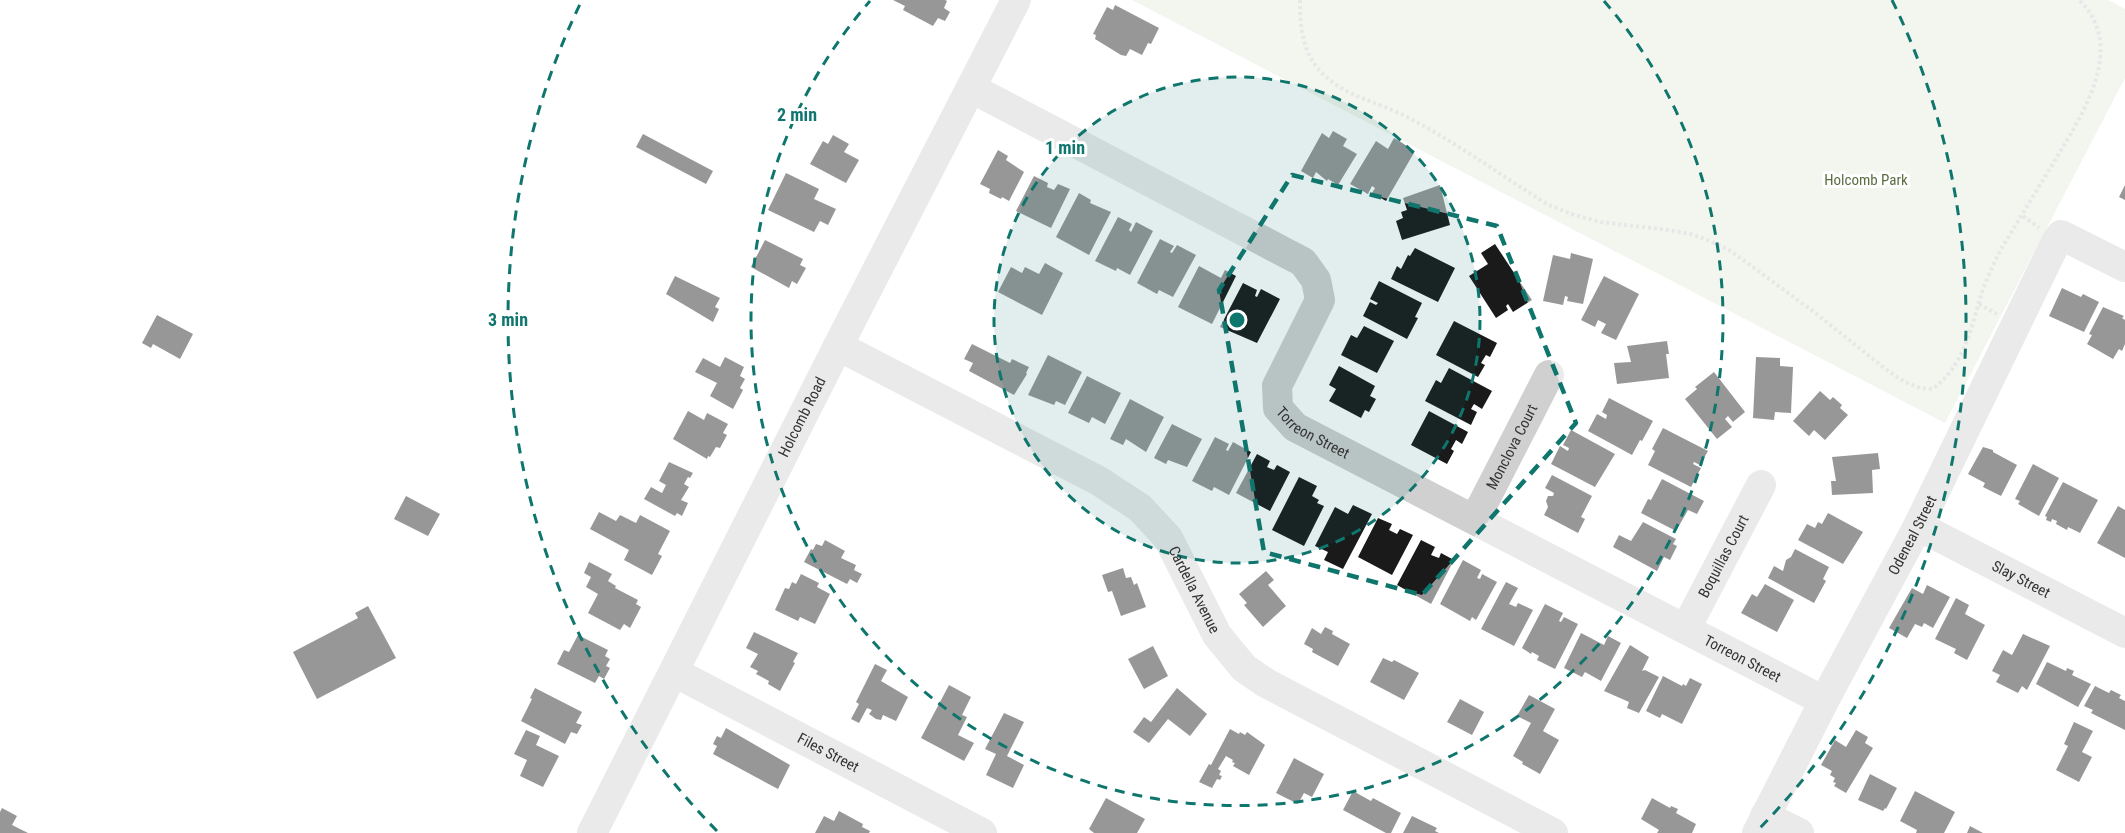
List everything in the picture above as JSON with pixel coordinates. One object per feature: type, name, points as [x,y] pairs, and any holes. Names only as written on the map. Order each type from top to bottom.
[{"type":"street","name":"Holcomb Road","points":[[592,833],[1016,0]]},
{"type":"street","name":"Torreon Street","points":[[971,88],[1303,262],[1316,280],[1320,300],[1277,386],[1278,408],[1295,427],[1824,701]]},
{"type":"street","name":"Odeneal Street","points":[[1761,824],[1918,526],[2057,240],[2061,235],[2125,267]]},
{"type":"street","name":"Cardella Avenue","points":[[838,346],[1099,481],[1140,508],[1168,538],[1217,635],[1244,668],[1266,683],[1552,833]]},
{"type":"street","name":"Monclova Court","points":[[1475,519],[1549,375]]},
{"type":"street","name":"Boquillas Court","points":[[1686,628],[1761,484]]},
{"type":"street","name":"Slay Street","points":[[1918,526],[2125,633]]},
{"type":"street","name":"Files Street","points":[[674,672],[982,833]]},
{"type":"street","points":[[1761,824],[1798,833]]},
{"type":"path","points":[[1300,0],[1305,47],[1310,59],[1338,87],[1356,97],[1405,115],[1549,205],[1601,222],[1691,234],[1729,250],[1905,382],[1920,388],[1932,389],[1949,374],[1959,358],[1970,334],[1990,272],[2000,251],[2076,128],[2097,88],[2103,67],[2105,48],[2103,33],[2095,17],[2079,0]]},
{"type":"highlighted area","points":[[1292,175],[1497,226],[1576,423],[1422,595],[1264,552],[1219,290]]},
{"type":"green space","name":"Holcomb Park","points":[[1132,0],[2108,0],[2125,9],[2125,78],[1945,423]]},
{"type":"building","points":[[893,0],[945,0],[947,1],[944,8],[950,12],[945,21],[938,18],[933,26],[903,10],[905,6]]},
{"type":"building","points":[[1115,5],[1159,28],[1142,55],[1130,49],[1126,56],[1121,55],[1095,39],[1096,35],[1093,34],[1107,7],[1113,10]]},
{"type":"building","points":[[1333,131],[1347,139],[1343,146],[1357,154],[1338,185],[1328,179],[1327,181],[1316,172],[1313,178],[1301,171],[1322,133],[1329,138]]},
{"type":"building","points":[[643,134],[713,171],[706,184],[636,147]]},
{"type":"building","points":[[833,135],[849,144],[844,152],[859,160],[846,183],[810,164],[823,141],[828,144]]},
{"type":"building","points":[[1394,138],[1415,151],[1386,201],[1372,193],[1375,188],[1372,186],[1368,194],[1350,184],[1376,141],[1388,149]]},
{"type":"building","points":[[998,150],[1008,156],[1006,160],[1024,172],[1009,201],[989,193],[990,189],[980,184]]},
{"type":"building","points":[[786,173],[819,189],[814,199],[836,209],[828,225],[820,221],[814,232],[768,210]]},
{"type":"building","points":[[1034,176],[1048,183],[1047,187],[1054,190],[1058,184],[1070,189],[1051,228],[1016,211]]},
{"type":"building","points":[[1440,185],[1450,225],[1402,240],[1396,221],[1403,218],[1401,212],[1407,210],[1403,198]]},
{"type":"building","points":[[2125,185],[2125,200],[2119,197]]},
{"type":"building","points":[[1079,193],[1091,200],[1090,203],[1111,212],[1089,255],[1056,237]]},
{"type":"building","points":[[1118,217],[1132,224],[1129,230],[1131,232],[1136,222],[1153,231],[1130,275],[1095,261]]},
{"type":"building","points":[[1160,239],[1174,246],[1170,252],[1172,253],[1177,245],[1196,255],[1173,297],[1159,290],[1157,294],[1137,283]]},
{"type":"building","points":[[765,240],[803,259],[800,265],[806,268],[797,284],[792,281],[789,288],[751,267]]},
{"type":"building","points":[[1495,244],[1532,300],[1513,312],[1508,304],[1506,306],[1508,310],[1496,318],[1469,276],[1488,264],[1481,253]]},
{"type":"building","points":[[1415,248],[1455,268],[1438,302],[1391,279],[1397,266],[1401,269],[1408,255],[1410,256]]},
{"type":"building","points":[[1571,253],[1593,259],[1583,304],[1567,301],[1568,297],[1565,296],[1563,305],[1543,301],[1553,255],[1570,259]]},
{"type":"building","points":[[1045,263],[1063,273],[1042,315],[998,292],[1011,267],[1022,273],[1025,267],[1039,274]]},
{"type":"building","points":[[1199,266],[1221,278],[1225,270],[1236,276],[1212,324],[1178,307]]},
{"type":"building","points":[[675,276],[720,298],[715,307],[719,309],[713,322],[666,294]]},
{"type":"building","points":[[1604,276],[1639,294],[1616,340],[1601,333],[1606,324],[1598,320],[1595,327],[1581,320]]},
{"type":"building","points":[[1379,281],[1422,303],[1415,317],[1418,318],[1407,339],[1363,316],[1370,302],[1376,305],[1378,303],[1370,299]]},
{"type":"building","points":[[1243,283],[1257,290],[1255,296],[1257,297],[1261,289],[1280,299],[1257,343],[1220,327]]},
{"type":"building","points":[[2062,288],[2081,297],[2083,294],[2099,302],[2084,332],[2049,316]]},
{"type":"building","points":[[2103,307],[2124,316],[2122,318],[2125,320],[2125,344],[2122,351],[2119,349],[2113,359],[2087,344],[2092,335],[2089,334]]},
{"type":"building","points":[[157,315],[193,334],[180,359],[153,344],[151,348],[142,343]]},
{"type":"building","points":[[1454,321],[1497,343],[1490,357],[1486,355],[1481,363],[1485,365],[1478,377],[1436,355]]},
{"type":"building","points":[[1364,326],[1394,341],[1377,373],[1341,355],[1351,335],[1357,338]]},
{"type":"building","points":[[1667,341],[1669,378],[1617,384],[1614,363],[1631,362],[1627,346]]},
{"type":"building","points":[[972,344],[1010,363],[1012,359],[1029,367],[1014,395],[969,371],[973,363],[964,359]]},
{"type":"building","points":[[1048,355],[1082,372],[1065,405],[1056,401],[1054,405],[1028,395]]},
{"type":"building","points":[[725,357],[744,367],[740,376],[745,379],[740,388],[743,390],[733,409],[710,396],[717,383],[695,372],[703,358],[720,367]]},
{"type":"building","points":[[1756,357],[1780,358],[1780,366],[1793,367],[1791,413],[1775,412],[1774,420],[1753,418]]},
{"type":"building","points":[[1339,366],[1375,386],[1370,396],[1376,399],[1369,412],[1365,410],[1361,418],[1329,401],[1336,389],[1329,385]]},
{"type":"building","points":[[1449,368],[1492,391],[1482,409],[1474,404],[1471,409],[1477,412],[1471,425],[1425,401],[1436,380],[1441,383]]},
{"type":"building","points":[[1714,372],[1745,412],[1733,422],[1728,416],[1725,419],[1732,427],[1717,439],[1685,399],[1697,389],[1695,387]]},
{"type":"building","points":[[1087,376],[1121,393],[1105,424],[1092,417],[1089,423],[1068,413]]},
{"type":"building","points":[[1820,391],[1830,400],[1833,397],[1848,415],[1825,440],[1814,430],[1809,436],[1793,421]]},
{"type":"building","points":[[1609,398],[1653,421],[1632,455],[1588,431],[1597,414],[1606,419],[1607,415],[1602,412]]},
{"type":"building","points":[[1130,399],[1164,417],[1146,452],[1126,439],[1123,445],[1110,439]]},
{"type":"building","points":[[688,411],[704,420],[707,413],[728,424],[723,433],[727,435],[720,448],[716,447],[707,459],[673,439]]},
{"type":"building","points":[[1429,411],[1468,432],[1462,444],[1456,440],[1451,449],[1454,451],[1447,464],[1411,445]]},
{"type":"building","points":[[1172,424],[1202,439],[1187,467],[1168,460],[1166,464],[1154,458]]},
{"type":"building","points":[[1663,428],[1708,451],[1700,465],[1694,462],[1693,464],[1701,468],[1691,487],[1648,465],[1655,451],[1652,449]]},
{"type":"building","points":[[1571,430],[1615,454],[1595,487],[1551,464],[1560,446],[1568,451],[1569,448],[1563,445]]},
{"type":"building","points":[[1215,437],[1229,444],[1226,450],[1228,451],[1233,442],[1251,452],[1229,495],[1214,487],[1212,491],[1192,481]]},
{"type":"building","points":[[1983,447],[1993,450],[2017,465],[2001,496],[1983,487],[1985,483],[1968,474]]},
{"type":"building","points":[[1878,453],[1880,469],[1872,470],[1873,493],[1832,495],[1831,481],[1836,481],[1832,457]]},
{"type":"building","points":[[1257,454],[1270,461],[1267,467],[1274,470],[1277,465],[1290,472],[1270,511],[1236,493]]},
{"type":"building","points":[[669,462],[693,473],[684,484],[689,487],[681,500],[688,503],[682,516],[677,513],[675,516],[644,499],[651,487],[662,493],[666,485],[659,481]]},
{"type":"building","points":[[2033,464],[2059,478],[2039,516],[2018,504],[2020,501],[2015,499]]},
{"type":"building","points":[[1552,475],[1592,496],[1581,517],[1585,519],[1578,533],[1544,515],[1548,507],[1546,501],[1548,496],[1553,496],[1554,493],[1545,488]]},
{"type":"building","points":[[1299,477],[1317,486],[1312,496],[1319,500],[1317,503],[1324,506],[1304,546],[1272,530]]},
{"type":"building","points":[[1662,479],[1704,501],[1697,514],[1688,510],[1676,531],[1641,513]]},
{"type":"building","points":[[2063,482],[2098,500],[2080,533],[2068,527],[2067,530],[2052,519],[2051,522],[2046,520],[2045,516]]},
{"type":"building","points":[[406,496],[440,514],[428,536],[394,519]]},
{"type":"building","points":[[1353,505],[1372,514],[1343,569],[1324,560],[1328,552],[1315,546],[1335,507],[1348,514]]},
{"type":"building","points":[[2118,506],[2125,510],[2125,558],[2097,543]]},
{"type":"building","points":[[599,512],[616,521],[620,515],[636,523],[640,515],[670,531],[658,554],[662,556],[652,575],[624,560],[629,550],[590,529]]},
{"type":"building","points":[[1828,513],[1863,532],[1843,564],[1798,540],[1807,524],[1815,528],[1818,522],[1822,524]]},
{"type":"building","points":[[1378,518],[1392,524],[1389,530],[1397,534],[1400,529],[1413,535],[1392,575],[1358,557]]},
{"type":"building","points":[[1643,522],[1676,539],[1673,544],[1677,546],[1670,560],[1664,557],[1657,571],[1613,547],[1619,535],[1631,541]]},
{"type":"building","points":[[825,540],[845,551],[841,558],[856,565],[854,570],[862,574],[857,583],[850,579],[847,584],[804,562],[811,549],[813,550],[816,544],[822,546]]},
{"type":"building","points":[[1421,540],[1435,547],[1431,555],[1439,558],[1441,553],[1454,560],[1431,604],[1397,585]]},
{"type":"building","points":[[1795,549],[1829,567],[1823,579],[1826,581],[1814,603],[1768,578],[1774,566],[1783,571],[1786,560],[1791,557]]},
{"type":"building","points":[[1463,560],[1481,570],[1477,578],[1480,579],[1482,574],[1497,582],[1476,620],[1472,617],[1470,621],[1440,604]]},
{"type":"building","points":[[589,562],[612,574],[608,581],[616,586],[615,588],[638,600],[636,604],[641,607],[630,628],[624,624],[620,630],[588,613],[598,594],[586,587],[591,577],[584,573]]},
{"type":"building","points":[[1123,568],[1126,578],[1131,577],[1134,585],[1137,583],[1146,607],[1121,616],[1112,591],[1108,592],[1102,575]]},
{"type":"building","points":[[1266,571],[1274,580],[1268,585],[1286,606],[1263,627],[1244,605],[1247,603],[1239,594]]},
{"type":"building","points":[[801,574],[819,583],[817,587],[830,594],[815,624],[800,617],[798,621],[775,610],[785,588],[789,589],[792,582],[796,584]]},
{"type":"building","points":[[1506,582],[1518,588],[1509,604],[1516,607],[1518,603],[1533,610],[1514,646],[1481,629]]},
{"type":"building","points":[[1765,584],[1794,600],[1777,632],[1741,613],[1752,594],[1757,597]]},
{"type":"building","points":[[1927,585],[1950,597],[1933,628],[1924,623],[1922,627],[1915,624],[1907,638],[1889,628],[1912,588],[1923,594]]},
{"type":"building","points":[[1956,598],[1969,605],[1965,614],[1985,625],[1967,660],[1954,653],[1956,649],[1935,639]]},
{"type":"building","points":[[1545,604],[1563,613],[1559,621],[1561,622],[1564,617],[1578,624],[1555,669],[1537,660],[1539,656],[1522,648]]},
{"type":"building","points":[[368,606],[396,658],[317,699],[293,652],[358,618],[355,613]]},
{"type":"building","points":[[1325,627],[1333,631],[1332,634],[1350,644],[1338,666],[1312,652],[1313,649],[1304,644],[1312,628],[1321,634]]},
{"type":"building","points":[[754,632],[798,653],[780,691],[768,684],[769,681],[756,674],[758,671],[750,667],[758,654],[746,648]]},
{"type":"building","points":[[1581,633],[1604,645],[1608,636],[1621,643],[1601,681],[1585,672],[1582,677],[1564,668]]},
{"type":"building","points":[[2023,634],[2050,646],[2027,690],[2022,686],[2018,693],[1996,682],[2000,675],[1992,671],[2003,650],[2012,655]]},
{"type":"building","points":[[578,635],[608,650],[605,656],[610,659],[606,666],[610,668],[604,679],[599,676],[595,683],[557,664],[564,650],[569,652]]},
{"type":"building","points":[[1630,645],[1649,657],[1642,671],[1645,670],[1659,677],[1639,713],[1627,708],[1629,702],[1604,691]]},
{"type":"building","points":[[1153,646],[1168,676],[1144,689],[1128,659]]},
{"type":"building","points":[[1383,658],[1392,662],[1394,660],[1419,673],[1404,700],[1370,682]]},
{"type":"building","points":[[2047,662],[2066,671],[2067,668],[2074,671],[2072,675],[2091,684],[2078,707],[2036,684]]},
{"type":"building","points":[[875,664],[887,670],[881,681],[908,697],[896,721],[883,715],[881,720],[876,719],[869,714],[872,710],[867,708],[859,723],[851,719],[859,704],[856,702]]},
{"type":"building","points":[[1663,676],[1682,686],[1683,684],[1686,686],[1690,678],[1702,684],[1682,724],[1662,714],[1660,718],[1646,711]]},
{"type":"building","points":[[949,685],[971,697],[962,715],[967,717],[958,735],[974,743],[964,761],[921,738]]},
{"type":"building","points":[[2095,686],[2109,693],[2111,690],[2121,695],[2119,698],[2125,701],[2125,730],[2091,713],[2093,710],[2084,706]]},
{"type":"building","points":[[535,688],[582,712],[576,723],[582,725],[577,734],[571,732],[565,744],[521,721]]},
{"type":"building","points":[[1177,688],[1207,714],[1190,736],[1168,719],[1149,743],[1133,732],[1144,717],[1151,722]]},
{"type":"building","points":[[1529,695],[1555,709],[1543,731],[1559,740],[1540,774],[1513,756],[1531,723],[1517,716]]},
{"type":"building","points":[[1460,699],[1484,712],[1472,735],[1447,722]]},
{"type":"building","points":[[1004,713],[1024,722],[1007,756],[1024,765],[1013,788],[986,775],[996,754],[985,749]]},
{"type":"building","points":[[2074,722],[2093,731],[2082,752],[2092,757],[2079,782],[2056,770],[2068,746],[2064,744]]},
{"type":"building","points":[[726,728],[790,765],[778,789],[713,754],[717,746],[713,744],[717,736],[721,738]]},
{"type":"building","points":[[1230,729],[1239,734],[1240,732],[1245,735],[1247,732],[1265,745],[1249,775],[1233,766],[1235,763],[1232,762],[1233,760],[1226,756],[1218,769],[1221,771],[1219,775],[1222,776],[1220,780],[1217,779],[1212,788],[1199,782]]},
{"type":"building","points":[[526,730],[540,736],[536,745],[559,756],[543,787],[520,776],[527,760],[514,754]]},
{"type":"building","points":[[1856,730],[1868,737],[1865,743],[1873,748],[1846,793],[1834,786],[1835,778],[1830,775],[1832,771],[1821,765],[1835,740],[1846,747]]},
{"type":"building","points":[[1294,758],[1324,774],[1312,797],[1304,793],[1298,804],[1276,793]]},
{"type":"building","points":[[1870,774],[1897,788],[1883,811],[1858,800]]},
{"type":"building","points":[[1353,791],[1371,801],[1373,798],[1401,813],[1391,833],[1386,833],[1343,810]]},
{"type":"building","points":[[1915,791],[1955,812],[1944,833],[1916,833],[1917,830],[1900,821]]},
{"type":"building","points":[[1106,798],[1145,819],[1137,833],[1094,833],[1089,829]]},
{"type":"building","points":[[1652,798],[1670,808],[1671,806],[1678,809],[1676,813],[1696,824],[1692,833],[1657,833],[1659,830],[1641,819]]},
{"type":"building","points":[[2,808],[17,816],[12,825],[28,833],[0,833]]},
{"type":"building","points":[[839,811],[863,824],[862,827],[870,831],[869,833],[815,833],[824,816],[834,821]]},
{"type":"building","points":[[1412,816],[1437,828],[1435,831],[1439,833],[1403,833]]},
{"type":"building","points":[[1970,826],[1983,833],[1967,833]]}]
